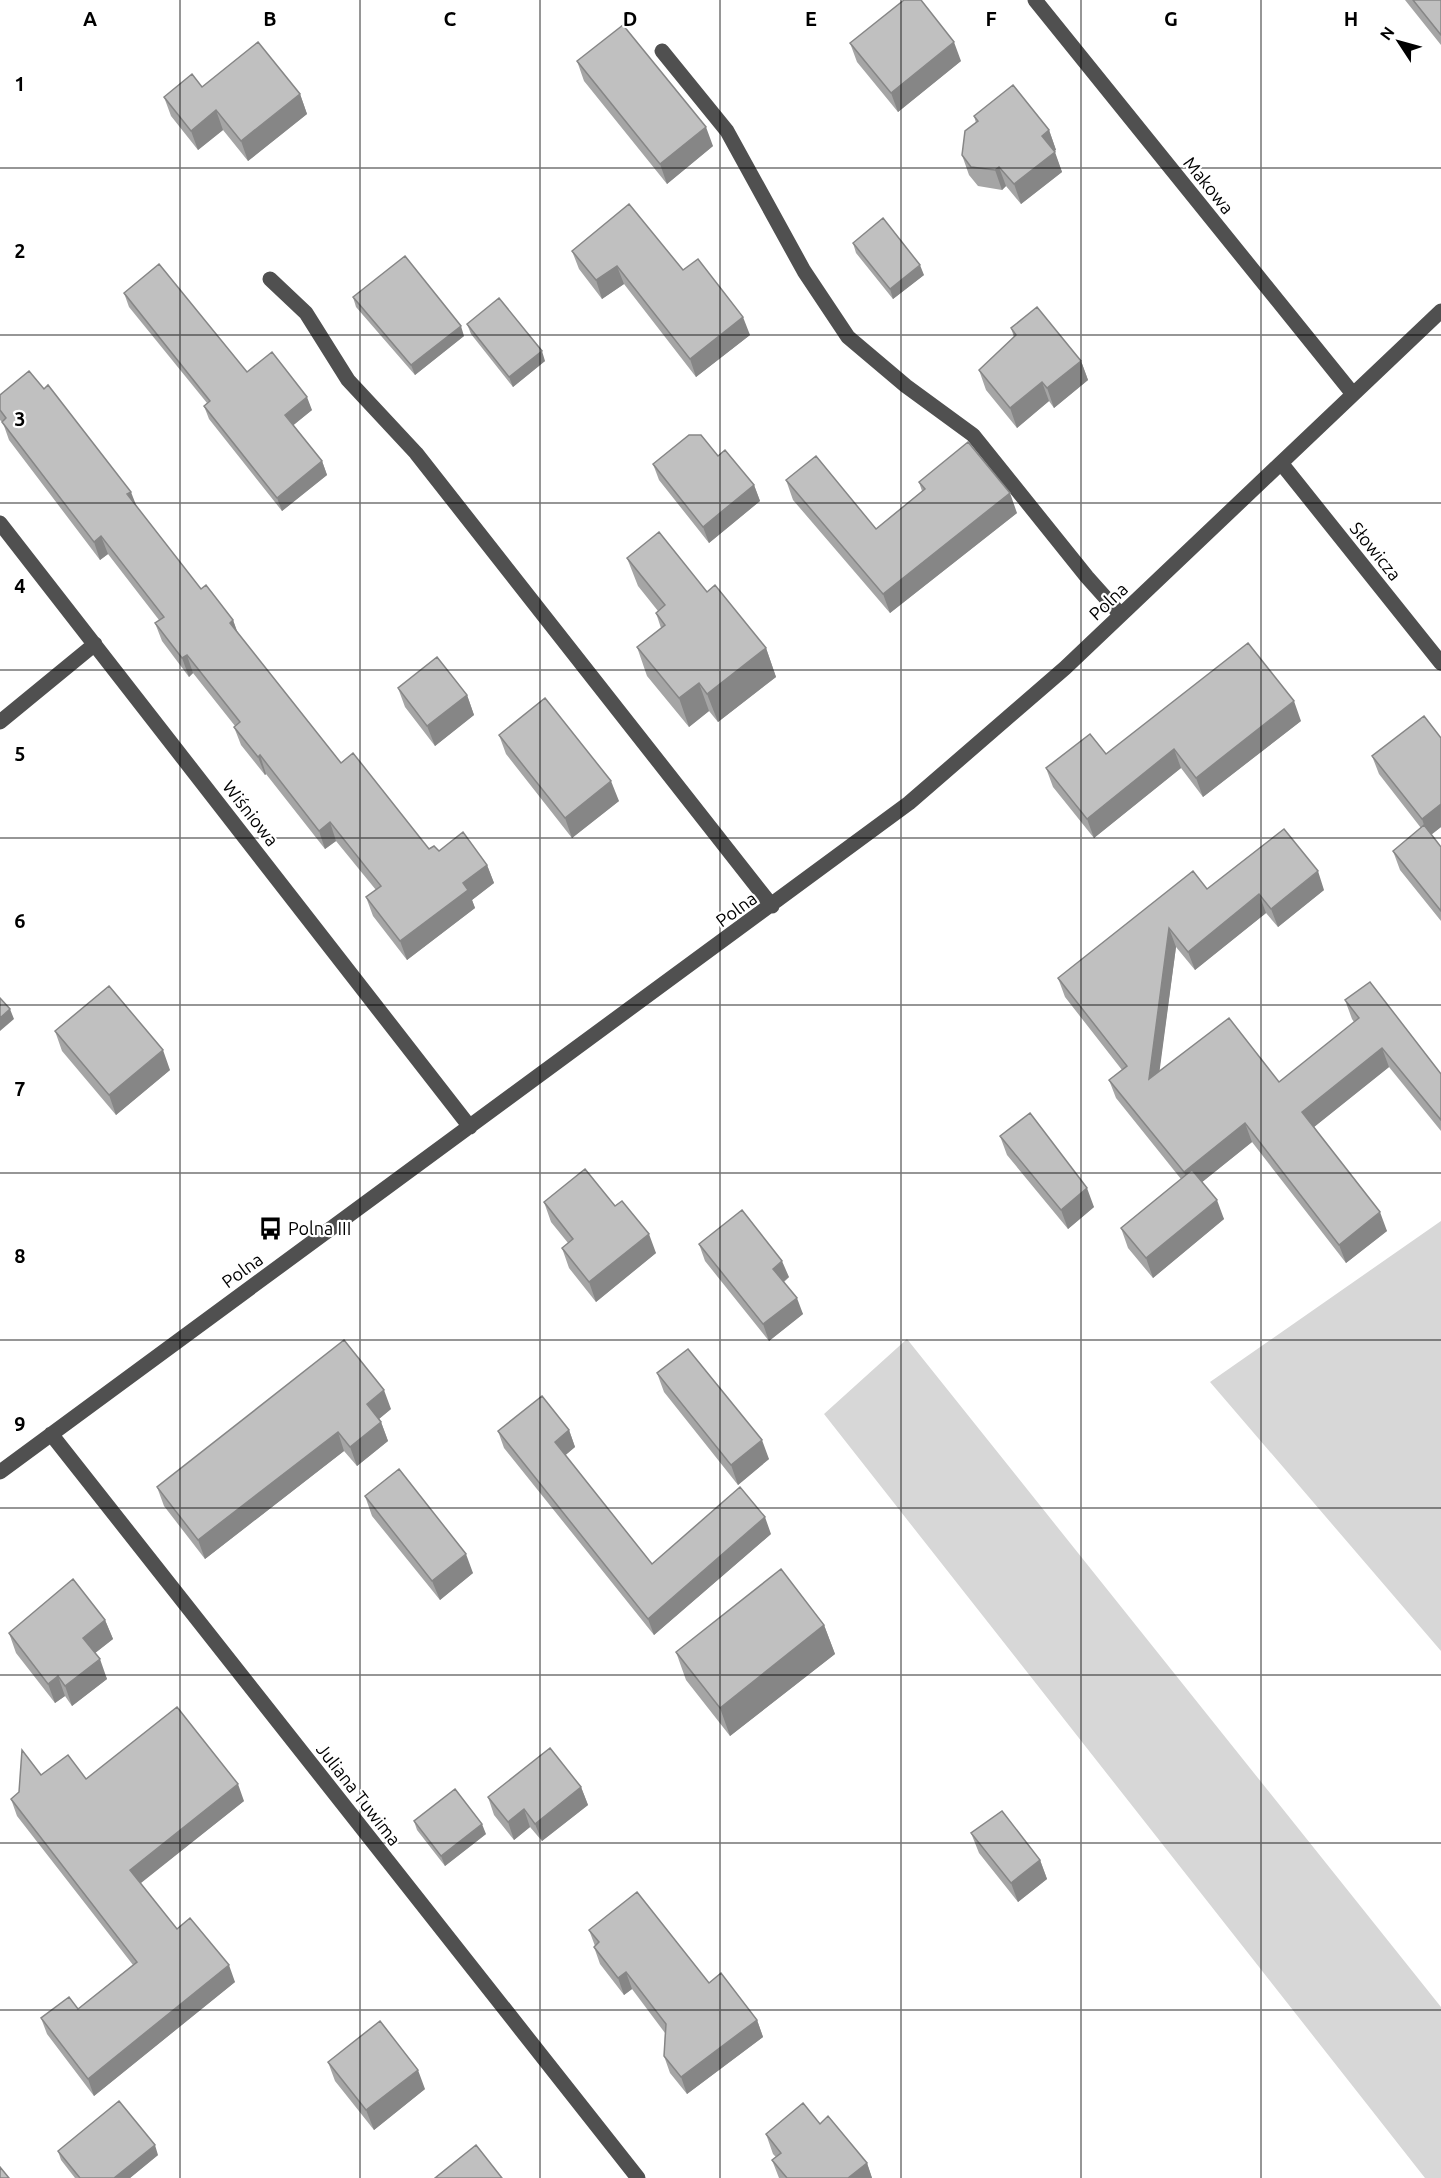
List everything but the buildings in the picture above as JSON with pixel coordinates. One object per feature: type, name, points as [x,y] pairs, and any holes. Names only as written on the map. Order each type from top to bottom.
[{"type":"street","name":"Makowa","points":[[1035,0],[1353,394]]},
{"type":"street","points":[[662,51],[727,131],[804,271],[848,337],[906,387],[973,435],[1087,577],[1121,615]]},
{"type":"street","points":[[270,279],[306,313],[348,380],[416,453],[772,906]]},
{"type":"street","name":"Polna","points":[[0,1472],[772,906],[955,766],[1121,615],[1441,310]]},
{"type":"street","name":"Słowicza","points":[[1281,463],[1441,663]]},
{"type":"street","name":"Wiśniowa","points":[[0,524],[470,1127]]},
{"type":"street","points":[[0,722],[95,644]]},
{"type":"street","name":"Juliana Tuwima","points":[[51,1434],[638,2178]]},
{"type":"shaded area","points":[[1441,1221],[1441,1651],[1210,1382]]},
{"type":"shaded area","points":[[907,1339],[1441,2007],[1441,2178],[1425,2178],[824,1414]]},
{"type":"place","name":"Polna III","points":[[270,1228]]}]
